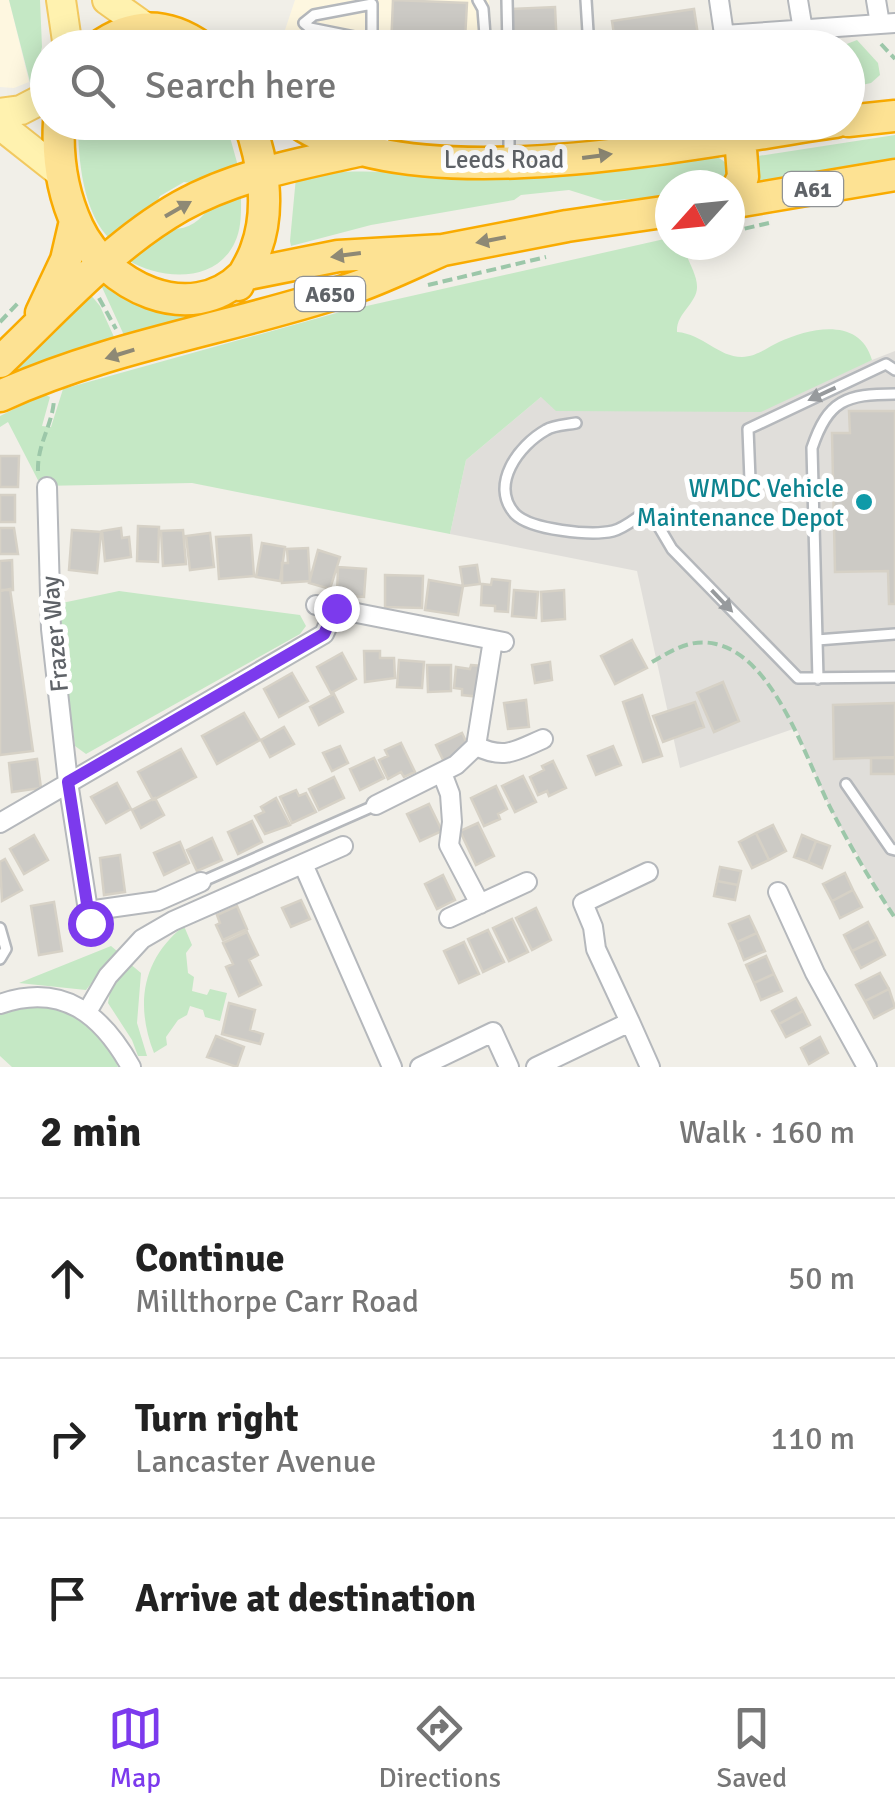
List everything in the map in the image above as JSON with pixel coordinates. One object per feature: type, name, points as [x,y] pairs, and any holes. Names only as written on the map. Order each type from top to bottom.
[{"type":"highway","points":[[127,30],[161,30]]},
{"type":"highway","points":[[865,119],[895,116]]},
{"type":"highway","points":[[61,140],[62,174],[86,241],[104,263],[136,286],[177,300],[212,295],[242,275],[350,254],[443,250],[655,213]]},
{"type":"highway","points":[[214,326],[261,236],[262,174],[253,140]]},
{"type":"highway","name":"Leeds Road","points":[[329,140],[372,153],[509,162],[577,159],[680,140]]},
{"type":"highway","points":[[740,140],[743,170]]},
{"type":"highway","points":[[0,362],[104,263],[181,206],[262,174],[372,153]]},
{"type":"highway","name":"A61","points":[[745,200],[895,175]]},
{"type":"highway","points":[[31,333],[66,260],[76,221]]},
{"type":"highway","name":"A650","points":[[0,396],[75,367],[358,286],[443,250]]},
{"type":"main road","points":[[60,0],[65,30]]},
{"type":"main road","points":[[107,0],[144,27]]},
{"type":"main road","points":[[0,112],[30,105]]},
{"type":"main road","points":[[0,125],[62,174]]},
{"type":"street","points":[[719,0],[723,30]]},
{"type":"street","points":[[798,0],[803,30],[888,23],[876,0]]},
{"type":"street","name":"Frazer Way","points":[[47,487],[51,629],[68,782],[89,917],[158,901],[201,882]]},
{"type":"street","points":[[316,605],[498,641],[476,746],[456,765],[376,805]]},
{"type":"street","points":[[0,823],[324,634],[336,608]]},
{"type":"street","points":[[476,746],[495,755],[508,754],[543,739]]},
{"type":"street","points":[[442,773],[450,794],[449,845],[480,904]]},
{"type":"street","points":[[87,1012],[108,976],[142,939],[173,921],[343,846]]},
{"type":"street","points":[[304,864],[392,1067]]},
{"type":"street","points":[[648,872],[583,902],[593,926],[596,949],[650,1067]]},
{"type":"street","points":[[450,918],[527,882]]},
{"type":"street","points":[[778,892],[815,973],[867,1067]]},
{"type":"street","points":[[0,1004],[52,998],[87,1012],[102,1022],[132,1067]]},
{"type":"street","points":[[536,1067],[630,1022]]},
{"type":"street","points":[[420,1067],[493,1032],[508,1067]]},
{"type":"lane","points":[[478,0],[483,8],[485,30]]},
{"type":"lane","points":[[508,0],[508,30]]},
{"type":"lane","points":[[586,0],[588,30]]},
{"type":"lane","points":[[318,30],[304,23],[314,15],[372,4],[371,30]]},
{"type":"lane","points":[[372,153],[377,140]]},
{"type":"lane","points":[[509,140],[509,162]]},
{"type":"lane","points":[[750,480],[748,429],[886,364],[895,370]]},
{"type":"lane","points":[[818,680],[812,448],[821,422],[836,406],[859,394],[895,394]]},
{"type":"lane","points":[[576,423],[548,428],[527,444],[508,467],[506,489],[511,509],[537,526],[586,532],[616,531],[647,511]]},
{"type":"lane","points":[[659,526],[672,549],[798,678],[895,677]]},
{"type":"lane","points":[[817,640],[895,634]]},
{"type":"lane","points":[[846,784],[895,850]]},
{"type":"lane","points":[[201,882],[376,805]]},
{"type":"lane","points":[[0,928],[6,949],[0,960]]},
{"type":"path","points":[[0,322],[20,302]]},
{"type":"path","points":[[652,662],[680,646],[697,642],[717,644],[735,651],[760,677],[796,728],[831,810],[895,918]]},
{"type":"shaded area","points":[[0,0],[9,0],[29,82],[14,88],[0,87]]},
{"type":"shaded area","points":[[295,0],[489,0],[492,30],[285,30]]},
{"type":"shaded area","points":[[895,351],[895,918],[831,810],[796,728],[680,768],[637,571],[450,534],[466,460],[541,397],[854,367]]},
{"type":"green space","points":[[9,0],[40,0],[41,30],[30,30],[30,82]]},
{"type":"green space","points":[[865,49],[878,63],[880,75],[865,84]]},
{"type":"green space","points":[[895,135],[895,165],[752,189],[754,159],[758,156]]},
{"type":"green space","points":[[79,140],[231,140],[238,166],[197,184],[184,182],[160,196],[152,210],[111,240],[88,201]]},
{"type":"green space","points":[[699,155],[716,157],[729,167],[655,170],[655,197],[604,201],[569,190],[521,195],[514,200],[371,225],[291,246],[296,177],[368,171],[490,177],[621,168]]},
{"type":"green space","points":[[241,194],[241,219],[235,242],[215,265],[201,271],[171,274],[128,260],[166,229],[192,224],[210,205]]},
{"type":"green space","points":[[655,241],[655,260],[689,260],[695,276],[696,292],[677,332],[742,357],[805,332],[833,329],[857,337],[872,360],[761,412],[556,411],[541,397],[466,460],[450,534],[192,483],[41,486],[8,422],[0,427],[0,416],[44,394],[50,397],[42,426],[51,427],[63,389],[340,312]]},
{"type":"green space","points":[[106,282],[156,310],[191,315],[184,326],[128,344],[101,285]]},
{"type":"green space","points":[[90,294],[100,306],[119,348],[0,392],[0,375]]},
{"type":"green space","points":[[119,591],[300,615],[306,626],[300,634],[86,754],[75,746],[57,613],[62,603]]},
{"type":"green space","points":[[184,926],[192,945],[186,953],[188,973],[194,977],[192,991],[207,995],[210,989],[227,993],[220,1021],[205,1017],[203,1010],[190,1006],[187,1015],[178,1020],[166,1037],[167,1045],[154,1053],[145,1018],[146,984],[159,953]]},
{"type":"green space","points":[[111,946],[117,951],[86,990],[19,983]]},
{"type":"green space","points":[[129,963],[141,973],[137,1023],[147,1056],[138,1056],[108,1003],[111,987]]},
{"type":"green space","points":[[44,1006],[90,1025],[105,1042],[118,1067],[12,1067],[0,1056],[0,1015]]},
{"type":"building","points":[[393,0],[467,3],[466,30],[392,30]]},
{"type":"building","points":[[555,7],[556,30],[513,30],[512,9]]},
{"type":"building","points":[[694,9],[697,30],[613,30],[612,21]]},
{"type":"building","name":"WMDC Vehicle Maintenance Depot","points":[[849,411],[895,411],[895,604],[889,604],[888,571],[835,572],[832,433],[850,433]]},
{"type":"building","points":[[0,456],[19,456],[18,487],[0,487]]},
{"type":"building","points":[[0,495],[15,495],[15,522],[0,522]]},
{"type":"building","points":[[138,526],[159,527],[158,562],[137,561]]},
{"type":"building","points":[[0,528],[14,528],[18,554],[0,554]]},
{"type":"building","points":[[121,528],[122,538],[129,537],[131,557],[105,561],[102,531]]},
{"type":"building","points":[[72,530],[101,532],[97,573],[69,570]]},
{"type":"building","points":[[183,530],[186,564],[163,566],[161,531]]},
{"type":"building","points":[[210,533],[214,567],[190,570],[186,536]]},
{"type":"building","points":[[251,535],[254,576],[219,579],[216,537]]},
{"type":"building","points":[[262,543],[285,547],[280,581],[256,577]]},
{"type":"building","points":[[308,548],[310,581],[282,583],[282,563],[288,563],[287,549]]},
{"type":"building","points":[[318,550],[340,557],[330,589],[309,583]]},
{"type":"building","points":[[12,560],[13,590],[0,590],[0,561]]},
{"type":"building","points":[[477,565],[480,584],[463,586],[460,567]]},
{"type":"building","points":[[338,567],[366,569],[364,597],[337,595]]},
{"type":"building","points":[[385,575],[423,576],[422,608],[385,607]]},
{"type":"building","points":[[492,579],[510,581],[508,612],[481,605],[482,584],[491,585]]},
{"type":"building","points":[[429,580],[463,586],[458,615],[425,610]]},
{"type":"building","points":[[10,589],[33,751],[0,755],[0,591]]},
{"type":"building","points":[[514,590],[538,592],[536,618],[512,616]]},
{"type":"building","points":[[564,590],[565,619],[542,621],[541,592]]},
{"type":"building","points":[[632,640],[647,668],[615,684],[601,656]]},
{"type":"building","points":[[364,651],[380,651],[380,658],[394,658],[395,678],[365,682]]},
{"type":"building","points":[[342,653],[356,679],[331,693],[317,667]]},
{"type":"building","points":[[399,660],[424,662],[422,688],[397,687]]},
{"type":"building","points":[[550,662],[552,680],[535,683],[532,665]]},
{"type":"building","points":[[427,665],[451,665],[451,691],[428,692]]},
{"type":"building","points":[[471,665],[483,666],[481,697],[462,695],[462,689],[454,688],[456,667],[470,669]]},
{"type":"building","points":[[292,673],[308,701],[279,717],[264,689]]},
{"type":"building","points":[[723,682],[739,721],[714,732],[697,693]]},
{"type":"building","points":[[334,694],[343,712],[319,725],[310,707]]},
{"type":"building","points":[[642,695],[662,756],[643,762],[623,702]]},
{"type":"building","points":[[526,700],[529,727],[508,729],[504,703]]},
{"type":"building","points":[[695,702],[704,727],[663,742],[653,716]]},
{"type":"building","points":[[895,703],[895,757],[834,759],[833,705]]},
{"type":"building","points":[[244,713],[260,740],[217,764],[202,736]]},
{"type":"building","points":[[284,727],[294,744],[270,757],[261,740]]},
{"type":"building","points":[[462,733],[471,752],[445,764],[436,745]]},
{"type":"building","points":[[401,743],[415,772],[404,777],[401,772],[388,779],[379,760],[388,756],[385,750]]},
{"type":"building","points":[[340,746],[348,763],[332,771],[323,753]]},
{"type":"building","points":[[613,746],[621,765],[596,775],[588,756]]},
{"type":"building","points":[[181,749],[196,777],[153,800],[138,772]]},
{"type":"building","points":[[374,758],[384,778],[360,790],[350,769]]},
{"type":"building","points":[[871,758],[895,758],[895,774],[871,774]]},
{"type":"building","points":[[37,759],[41,788],[12,792],[9,763]]},
{"type":"building","points":[[553,761],[566,788],[549,796],[547,791],[538,795],[530,777]]},
{"type":"building","points":[[523,776],[536,802],[515,812],[502,786]]},
{"type":"building","points":[[334,777],[344,798],[319,810],[309,789]]},
{"type":"building","points":[[117,783],[131,809],[106,823],[91,797]]},
{"type":"building","points":[[496,786],[507,809],[498,814],[500,819],[484,826],[471,798]]},
{"type":"building","points":[[296,790],[299,796],[306,793],[316,812],[292,823],[280,797]]},
{"type":"building","points":[[155,798],[164,815],[141,828],[132,810]]},
{"type":"building","points":[[276,798],[290,825],[265,834],[255,816]]},
{"type":"building","points":[[429,804],[442,831],[420,841],[407,814]]},
{"type":"building","points":[[252,821],[262,842],[238,854],[228,832]]},
{"type":"building","points":[[478,823],[494,856],[476,865],[460,831]]},
{"type":"building","points":[[773,825],[786,851],[769,860],[756,833]]},
{"type":"building","points":[[756,833],[769,860],[752,868],[739,842]]},
{"type":"building","points":[[34,835],[48,860],[24,874],[10,849]]},
{"type":"building","points":[[802,835],[816,841],[808,862],[794,857]]},
{"type":"building","points":[[212,838],[222,860],[197,871],[187,850]]},
{"type":"building","points":[[816,841],[830,846],[822,868],[808,862]]},
{"type":"building","points":[[180,842],[189,863],[164,875],[154,853]]},
{"type":"building","points":[[120,855],[125,892],[104,895],[100,858]]},
{"type":"building","points":[[5,859],[22,890],[2,901],[0,862]]},
{"type":"building","points":[[720,867],[741,871],[738,885],[717,881]]},
{"type":"building","points":[[845,873],[853,890],[832,901],[823,884]]},
{"type":"building","points":[[443,875],[455,900],[437,909],[425,884]]},
{"type":"building","points":[[717,881],[738,885],[735,900],[714,896]]},
{"type":"building","points":[[853,890],[862,907],[840,918],[832,901]]},
{"type":"building","points":[[301,900],[310,919],[291,927],[282,908]]},
{"type":"building","points":[[54,902],[62,951],[39,955],[31,906]]},
{"type":"building","points":[[237,906],[247,929],[223,940],[216,925],[220,923],[217,915]]},
{"type":"building","points":[[536,908],[551,940],[532,950],[516,918]]},
{"type":"building","points":[[749,916],[757,933],[737,942],[729,924]]},
{"type":"building","points":[[512,919],[528,952],[509,961],[493,928]]},
{"type":"building","points":[[868,922],[877,939],[852,951],[844,935]]},
{"type":"building","points":[[488,930],[504,962],[483,972],[468,939]]},
{"type":"building","points":[[247,932],[258,955],[249,960],[261,985],[239,996],[226,967],[233,964],[223,943]]},
{"type":"building","points":[[757,933],[765,951],[744,960],[737,942]]},
{"type":"building","points":[[877,939],[885,955],[861,968],[852,951]]},
{"type":"building","points":[[464,942],[479,974],[459,983],[444,951]]},
{"type":"building","points":[[766,956],[774,974],[754,983],[746,965]]},
{"type":"building","points":[[880,973],[889,989],[865,1001],[856,985]]},
{"type":"building","points":[[774,974],[782,991],[761,1000],[754,983]]},
{"type":"building","points":[[889,989],[895,1007],[874,1018],[865,1001]]},
{"type":"building","points":[[796,998],[803,1011],[779,1024],[772,1011]]},
{"type":"building","points":[[229,1003],[255,1010],[250,1030],[263,1034],[260,1044],[222,1034]]},
{"type":"building","points":[[803,1011],[810,1025],[786,1037],[779,1024]]},
{"type":"building","points":[[216,1036],[244,1047],[237,1067],[207,1057]]},
{"type":"building","points":[[820,1037],[828,1053],[809,1064],[801,1048]]},
{"type":"place","name":"WMDC Vehicle Maintenance Depot","points":[[864,502]]},
{"type":"route","points":[[90,923],[68,782],[324,634],[336,608]]}]
